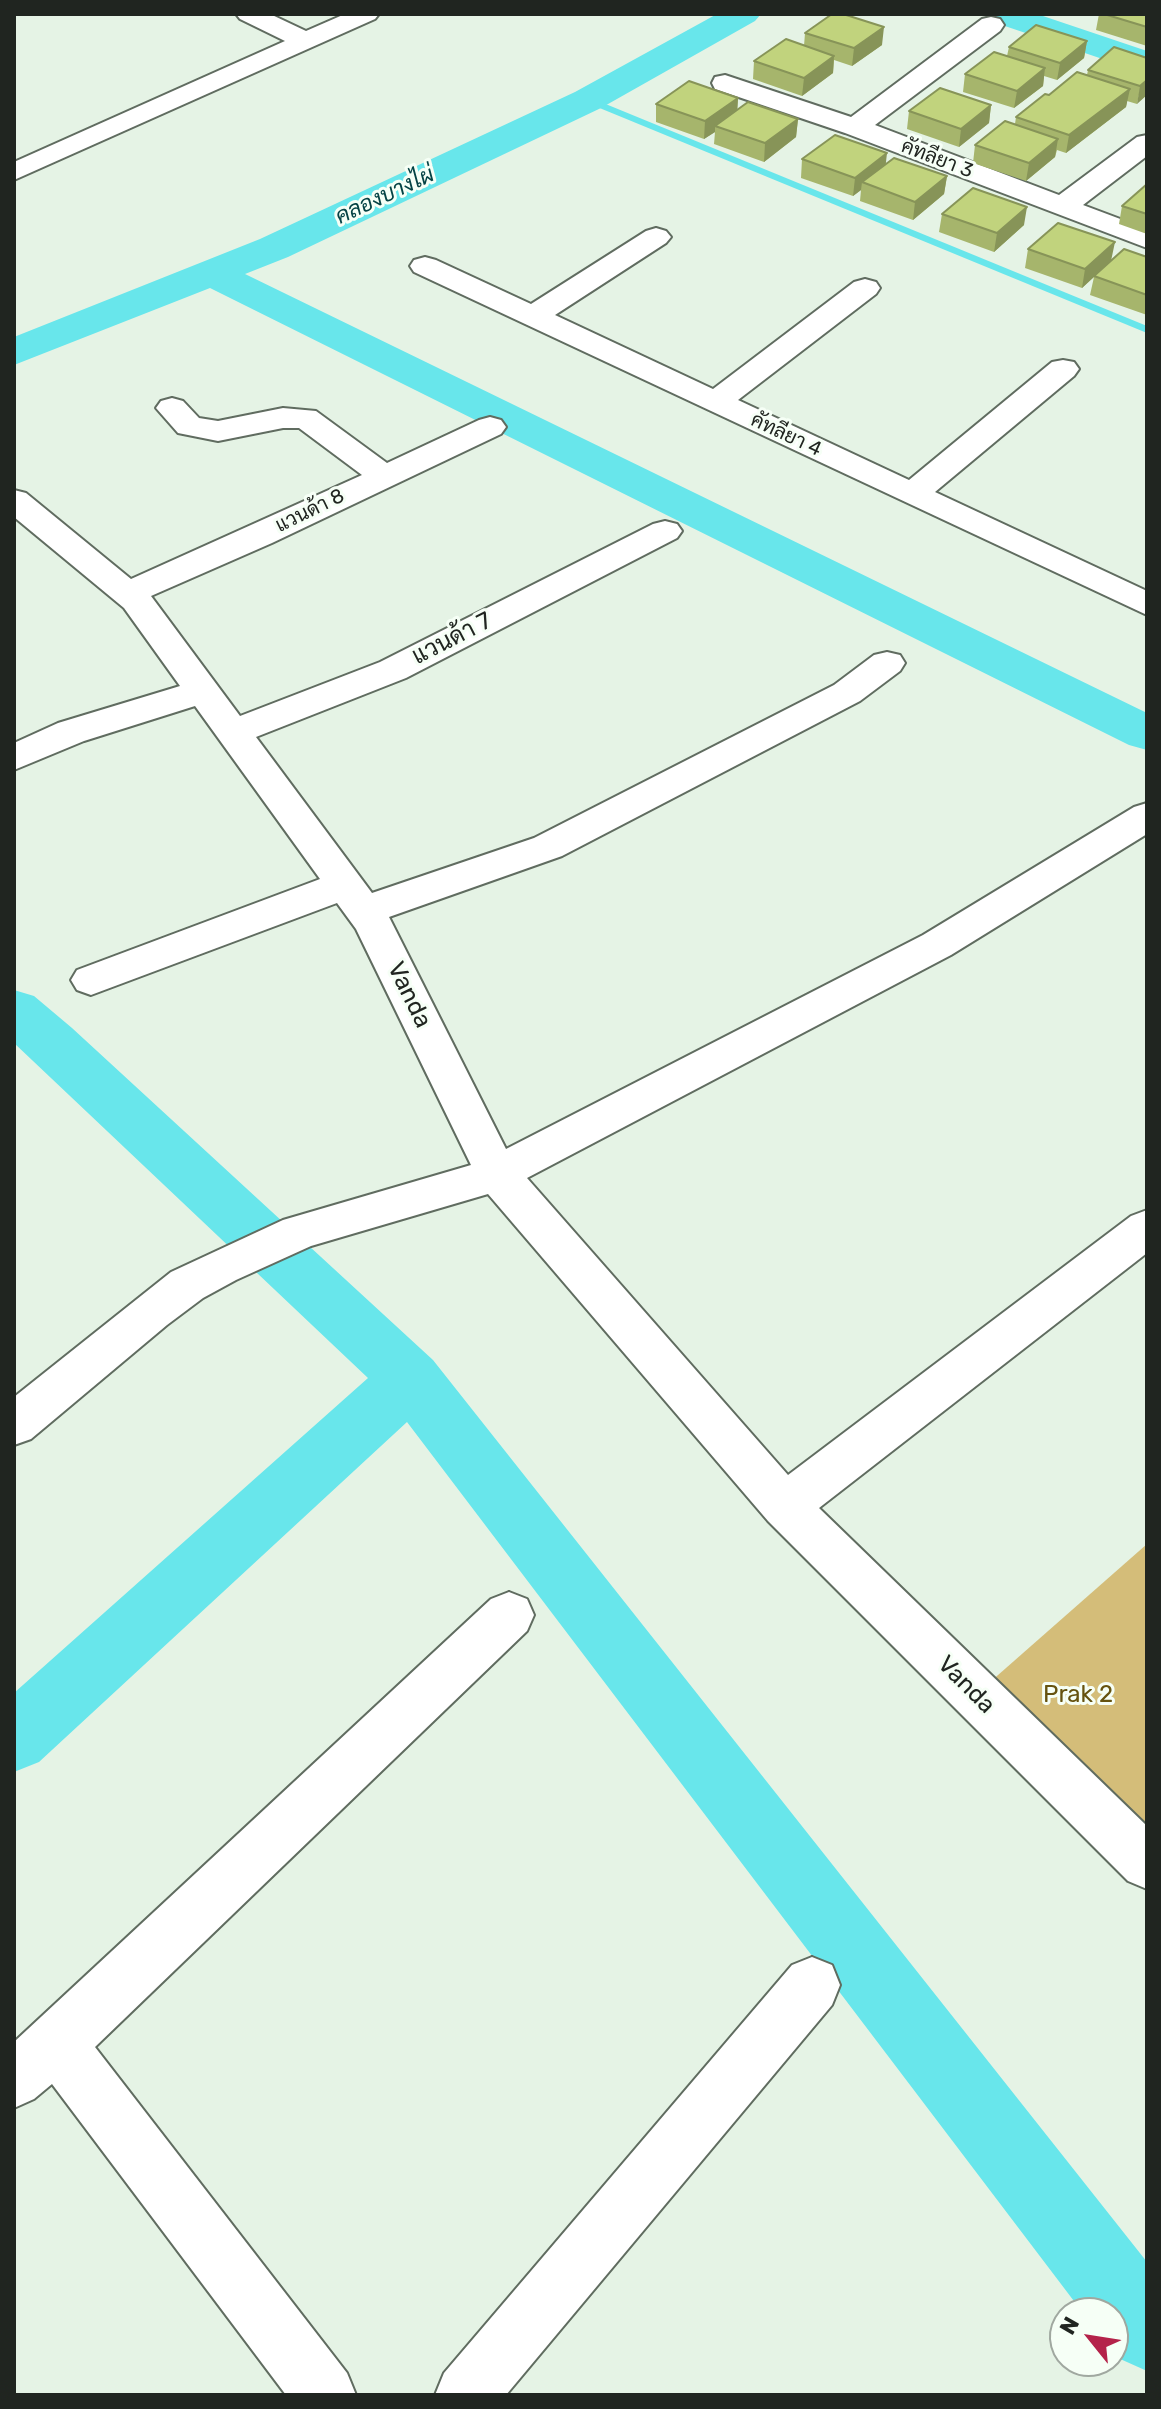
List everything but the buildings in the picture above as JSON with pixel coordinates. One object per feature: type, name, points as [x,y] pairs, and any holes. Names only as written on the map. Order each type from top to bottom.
[{"type":"street","points":[[249,14],[306,41]]},
{"type":"street","points":[[14,172],[366,14]]},
{"type":"street","points":[[855,127],[991,25]]},
{"type":"street","name":"คัทลียา 3","points":[[725,83],[855,127],[1147,239]]},
{"type":"street","points":[[1062,207],[1147,143]]},
{"type":"street","points":[[533,316],[656,237]]},
{"type":"street","name":"คัทลียา 4","points":[[425,266],[912,494],[1142,596]]},
{"type":"street","points":[[716,402],[865,288]]},
{"type":"street","points":[[912,494],[1063,369]]},
{"type":"street","points":[[172,408],[189,426],[218,431],[283,418],[305,418],[383,476]]},
{"type":"street","name":"แวนด้า 8","points":[[128,593],[260,536],[490,427]]},
{"type":"street","name":"Vanda","points":[[14,500],[128,593],[373,923],[497,1174],[785,1506],[1147,1863]]},
{"type":"street","name":"แวนด้า 7","points":[[233,732],[393,670],[665,531]]},
{"type":"street","points":[[91,980],[354,898],[548,847],[847,693],[887,663]]},
{"type":"street","points":[[14,758],[71,732],[203,691]]},
{"type":"street","points":[[14,1425],[151,1312],[187,1285],[220,1267],[299,1232],[497,1174],[937,945],[1147,816]]},
{"type":"street","points":[[785,1506],[1147,1228]]},
{"type":"street","points":[[325,2395],[35,2062],[509,1615]]},
{"type":"street","points":[[466,2395],[812,1985]]},
{"type":"green space","name":"Prak 2","points":[[1147,1544],[1147,1869],[981,1690]]},
{"type":"waterway","name":"คลองบางไผ่","points":[[14,352],[274,248],[588,100],[743,14]]},
{"type":"waterway","points":[[1002,14],[1147,63]]},
{"type":"waterway","points":[[588,100],[1147,330]]},
{"type":"waterway","points":[[213,274],[1147,733]]},
{"type":"waterway","points":[[14,1011],[411,1379]]},
{"type":"waterway","points":[[14,1739],[411,1379]]},
{"type":"waterway","points":[[411,1379],[1147,2329]]}]
